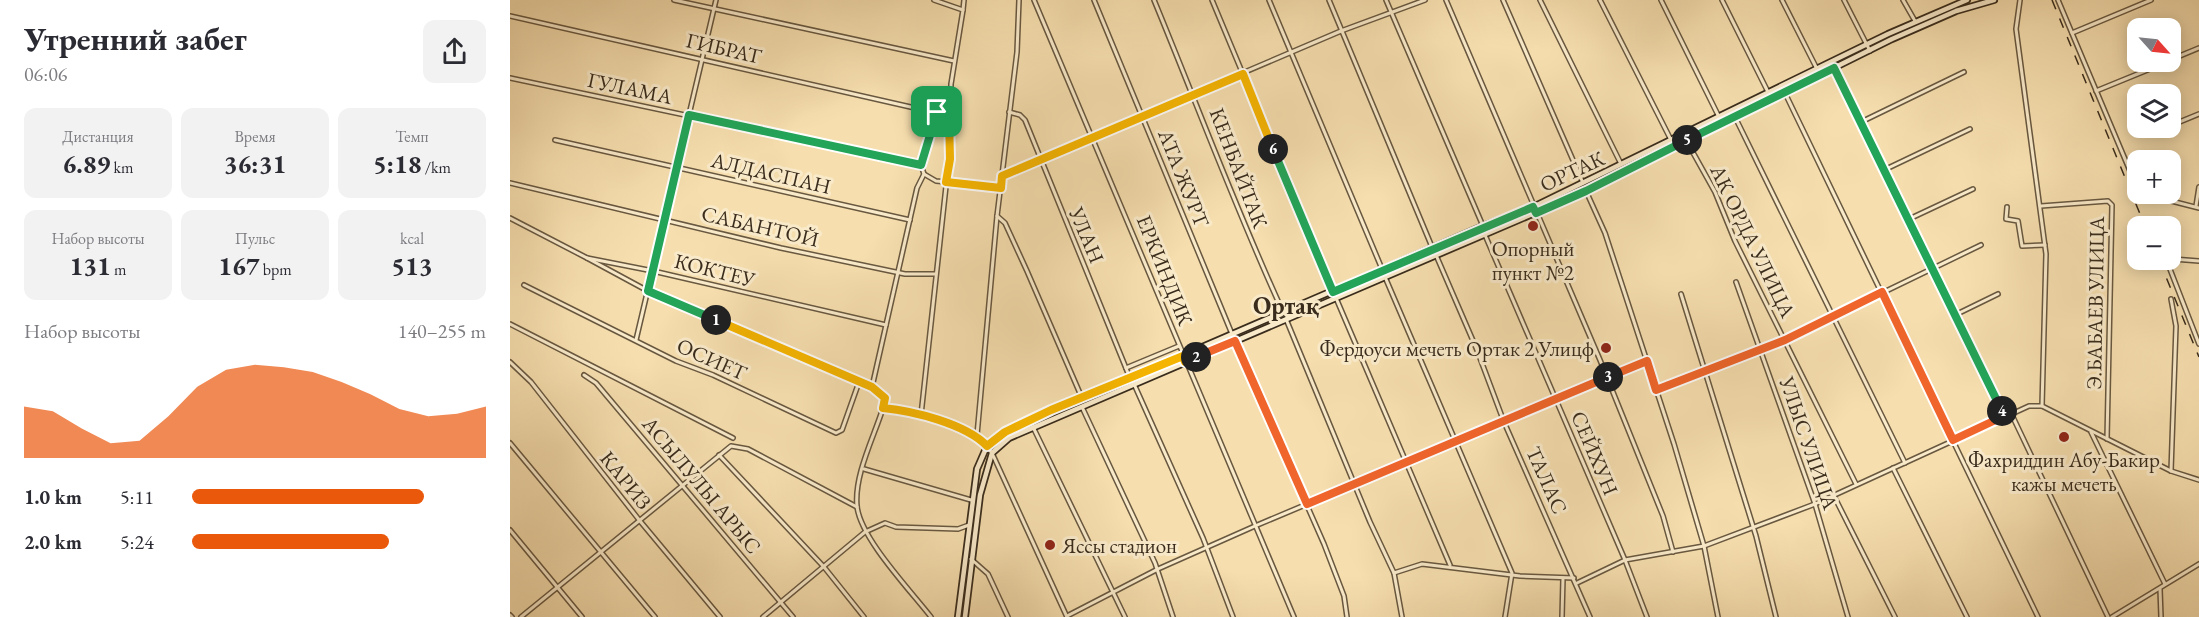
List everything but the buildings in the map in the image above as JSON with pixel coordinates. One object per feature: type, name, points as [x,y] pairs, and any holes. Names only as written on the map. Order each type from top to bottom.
[{"type":"street","points":[[674,0],[955,61]]},
{"type":"street","points":[[636,340],[679,166],[716,0]]},
{"type":"street","points":[[934,0],[963,10]]},
{"type":"street","points":[[921,415],[935,274],[950,159],[949,117],[964,0]]},
{"type":"street","points":[[977,435],[997,216],[1017,52],[1019,0]]},
{"type":"street","name":"ЕРКИНДИК","points":[[1035,0],[1185,362],[1294,617]]},
{"type":"street","name":"АТА ЖУРТ","points":[[1094,0],[1232,334]]},
{"type":"street","name":"КЕНБАЙТАК","points":[[1154,0],[1194,94],[1227,183],[1283,312]]},
{"type":"street","points":[[1212,0],[1333,292]]},
{"type":"street","points":[[1269,0],[1383,271]]},
{"type":"street","points":[[1329,0],[1433,249]]},
{"type":"street","points":[[1386,0],[1483,226]]},
{"type":"street","points":[[1002,176],[1341,31],[1425,0]]},
{"type":"street","points":[[1446,0],[1606,378],[1662,516],[1673,552]]},
{"type":"street","points":[[1503,0],[1583,184]]},
{"type":"street","points":[[1540,0],[1622,165]]},
{"type":"street","points":[[1600,0],[1671,140]]},
{"type":"street","points":[[1661,0],[1719,117]]},
{"type":"street","points":[[1722,0],[1768,92]]},
{"type":"street","points":[[1782,0],[1817,69]]},
{"type":"street","points":[[1844,0],[1870,51]]},
{"type":"street","points":[[1903,0],[1915,21]]},
{"type":"street","name":"ОРТАК","points":[[992,453],[1009,438],[1033,427],[1485,234],[1952,2],[1967,0]]},
{"type":"street","name":"ОРТАК","points":[[987,446],[1005,432],[1483,226],[1586,191],[1870,51],[1956,11],[1994,0]]},
{"type":"street","points":[[2020,0],[2016,29],[2045,245],[2042,406]]},
{"type":"street","points":[[2058,0],[2127,163]]},
{"type":"street","points":[[2072,33],[2151,0]]},
{"type":"street","name":"ГИБРАТ","points":[[510,16],[937,112],[949,117]]},
{"type":"street","points":[[2181,56],[2199,48]]},
{"type":"street","points":[[1834,68],[2004,416]]},
{"type":"street","points":[[1861,122],[1964,72]]},
{"type":"street","points":[[2096,91],[2142,72]]},
{"type":"street","name":"ГУЛАМА","points":[[510,78],[921,165]]},
{"type":"street","points":[[1784,92],[2038,617]]},
{"type":"street","points":[[937,112],[921,165],[924,174],[932,180],[1001,188]]},
{"type":"street","name":"УЛАН","points":[[1009,112],[1020,115],[1024,120],[1130,378]]},
{"type":"street","points":[[2181,121],[2199,114]]},
{"type":"street","points":[[1735,116],[1905,462]]},
{"type":"street","points":[[1884,170],[1970,129]]},
{"type":"street","name":"АЛДАСПАН","points":[[555,140],[679,166],[910,220]]},
{"type":"street","name":"АК ОРДА УЛИЦА","points":[[1686,140],[1714,192],[1735,241],[1857,484]]},
{"type":"street","points":[[872,387],[917,188],[924,174]]},
{"type":"street","name":"САБАНТОЙ","points":[[510,183],[781,248],[899,272],[935,274]]},
{"type":"street","points":[[2181,203],[2197,207],[2199,187]]},
{"type":"street","points":[[1907,220],[1973,189]]},
{"type":"street","points":[[1586,191],[1605,233],[1656,390],[1704,546],[1718,617]]},
{"type":"street","name":"Э.БАБАЕВ УЛИЦА","points":[[2041,207],[2108,201],[2112,205],[2107,439]]},
{"type":"street","points":[[2007,207],[2006,219],[2018,221],[2022,246],[2045,245]]},
{"type":"street","points":[[997,216],[1009,232],[1082,398]]},
{"type":"street","name":"КОКТЕУ","points":[[510,218],[587,258],[886,325]]},
{"type":"street","name":"СЕЙХУН","points":[[1485,234],[1625,560],[1647,617]]},
{"type":"street","points":[[1656,390],[1785,340],[1981,245]]},
{"type":"street","name":"ТАЛАС","points":[[1436,255],[1477,350],[1504,422],[1590,617]]},
{"type":"street","points":[[587,258],[648,291],[872,387],[885,398],[864,468],[857,507],[865,532],[931,617]]},
{"type":"street","points":[[2199,261],[2173,259],[2168,264],[2199,344]]},
{"type":"street","points":[[1385,277],[1512,573],[1505,617]]},
{"type":"street","name":"УЛЫС УЛИЦА","points":[[1736,282],[1815,504],[1848,617]]},
{"type":"street","name":"ОСИЕТ","points":[[524,285],[676,361],[713,375],[836,433],[842,430],[859,382]]},
{"type":"street","points":[[1681,294],[1754,528],[1776,617]]},
{"type":"street","points":[[1955,315],[1998,294]]},
{"type":"street","points":[[1336,298],[1450,565]]},
{"type":"street","points":[[2170,471],[2176,326],[2171,299]]},
{"type":"street","points":[[1286,319],[1354,484],[1394,573],[1402,617]]},
{"type":"street","points":[[510,324],[734,438]]},
{"type":"street","points":[[1235,341],[1307,504],[1344,597],[1347,617]]},
{"type":"street","points":[[1126,368],[1179,346]]},
{"type":"street","points":[[883,408],[921,415],[977,435],[987,446],[1066,617],[1206,547],[1647,361]]},
{"type":"street","name":"КАРИЗ","points":[[510,362],[531,382],[640,521],[720,617]]},
{"type":"street","name":"АСЫЛУЛЫ АРЫС","points":[[584,375],[596,383],[793,617]]},
{"type":"street","points":[[1134,384],[1206,547],[1233,617]]},
{"type":"street","points":[[1082,406],[1158,569],[1173,617]]},
{"type":"street","points":[[1576,583],[1625,560],[1704,546],[1754,528],[1815,504],[2030,406],[2042,406],[2170,471],[2199,480]]},
{"type":"street","points":[[2011,413],[2110,617],[2199,564]]},
{"type":"street","points":[[1033,427],[1125,617]]},
{"type":"street","points":[[2091,430],[2165,584]]},
{"type":"street","points":[[510,443],[655,617]]},
{"type":"street","points":[[521,617],[731,446],[748,449],[857,507]]},
{"type":"street","points":[[987,446],[976,469],[958,615],[965,616],[980,495],[992,453]]},
{"type":"street","points":[[719,455],[824,567],[864,617]]},
{"type":"street","points":[[864,468],[971,500]]},
{"type":"street","points":[[1893,468],[1967,617]]},
{"type":"street","points":[[1834,495],[1895,617]]},
{"type":"street","points":[[763,617],[865,532],[885,524],[896,527],[958,529],[969,525]]},
{"type":"street","points":[[510,530],[582,617]]},
{"type":"street","points":[[971,559],[988,574],[1008,617]]},
{"type":"street","points":[[1394,573],[1422,564],[1574,578]]},
{"type":"street","points":[[1562,617],[1563,578]]},
{"type":"street","points":[[2160,588],[2161,617]]},
{"type":"railway","points":[[2052,0],[2141,216]]},
{"type":"railway","points":[[2163,270],[2199,357]]},
{"type":"place","name":"Опорный пункт №2","points":[[1533,226]]},
{"type":"place","name":"Фердоуси мечеть Ортак 2 Улицф","points":[[1606,348]]},
{"type":"place","name":"Фахриддин Абу-Бакир кажы мечеть","points":[[2064,437]]},
{"type":"place","name":"Яссы стадион","points":[[1050,545]]},
{"type":"district","name":"Ортақ","points":[[1286,305]]},
{"type":"route","points":[[1834,68],[2004,416],[1953,440],[1882,292],[1785,340],[1736,361],[1656,390],[1647,361],[1307,504],[1235,341],[1185,362],[1183,356],[1051,410],[1005,432],[987,446],[977,435],[921,415],[883,408],[885,398],[872,387],[648,291],[679,166],[689,115],[921,165],[937,112],[949,117],[950,159],[946,182],[1001,188],[1002,176],[1243,74],[1333,292],[1483,226],[1533,207],[1536,213],[1586,191],[1834,68]]}]
